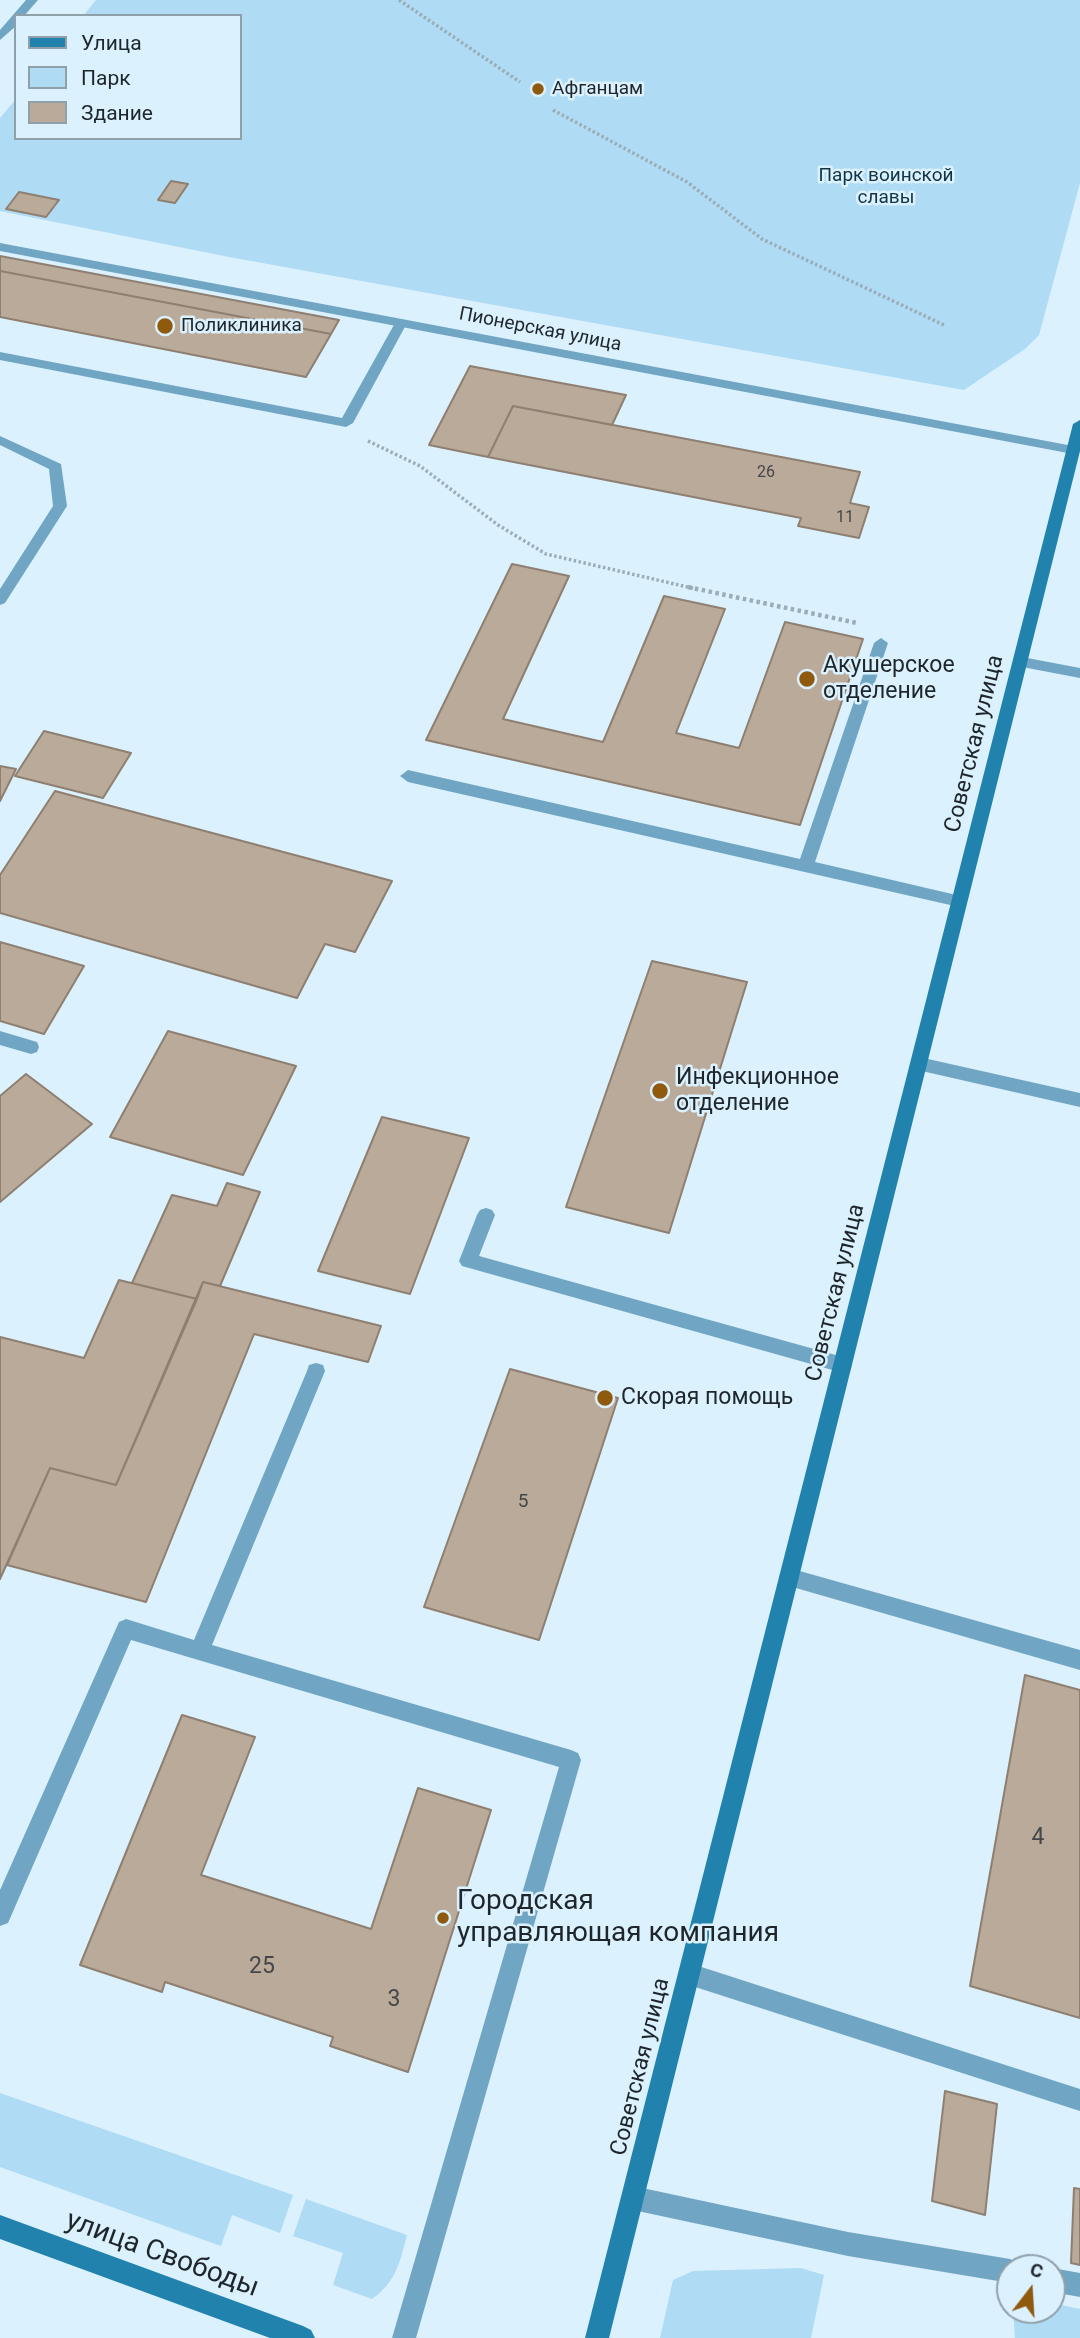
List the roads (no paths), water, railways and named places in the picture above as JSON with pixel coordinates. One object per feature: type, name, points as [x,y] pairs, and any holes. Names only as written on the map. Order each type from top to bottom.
[{"type":"main road","name":"Советская улица","points":[[597,2338],[1080,424]]},
{"type":"main road","name":"улица Свободы","points":[[0,2227],[303,2338]]},
{"type":"street","points":[[20,14],[32,0]]},
{"type":"street","points":[[0,37],[14,21]]},
{"type":"street","name":"Пионерская улица","points":[[0,247],[1073,450]]},
{"type":"street","points":[[0,356],[346,423],[401,323]]},
{"type":"street","points":[[0,440],[56,467],[60,506],[0,600]]},
{"type":"street","points":[[806,866],[881,643]]},
{"type":"street","points":[[1021,662],[1080,673]]},
{"type":"street","points":[[408,776],[959,901]]},
{"type":"street","points":[[0,1038],[31,1046]]},
{"type":"street","points":[[919,1064],[1080,1100]]},
{"type":"street","points":[[486,1215],[468,1261],[843,1365]]},
{"type":"street","points":[[199,1651],[316,1371]]},
{"type":"street","points":[[789,1577],[1080,1660]]},
{"type":"street","points":[[0,1915],[125,1629],[571,1760],[404,2338]]},
{"type":"street","points":[[689,1974],[1080,2100]]},
{"type":"street","points":[[633,2198],[848,2244],[996,2269]]},
{"type":"place","name":"Афганцам","points":[[538,89]]},
{"type":"place","name":"Поликлиника","points":[[165,326]]},
{"type":"place","name":"Акушерское отделение","points":[[807,679]]},
{"type":"place","name":"Инфекционное отделение","points":[[660,1091]]},
{"type":"place","name":"Скорая помощь","points":[[605,1398]]},
{"type":"place","name":"Городская управляющая компания","points":[[443,1918]]},
{"type":"park label","name":"Парк воинской славы","points":[[886,187]]}]
